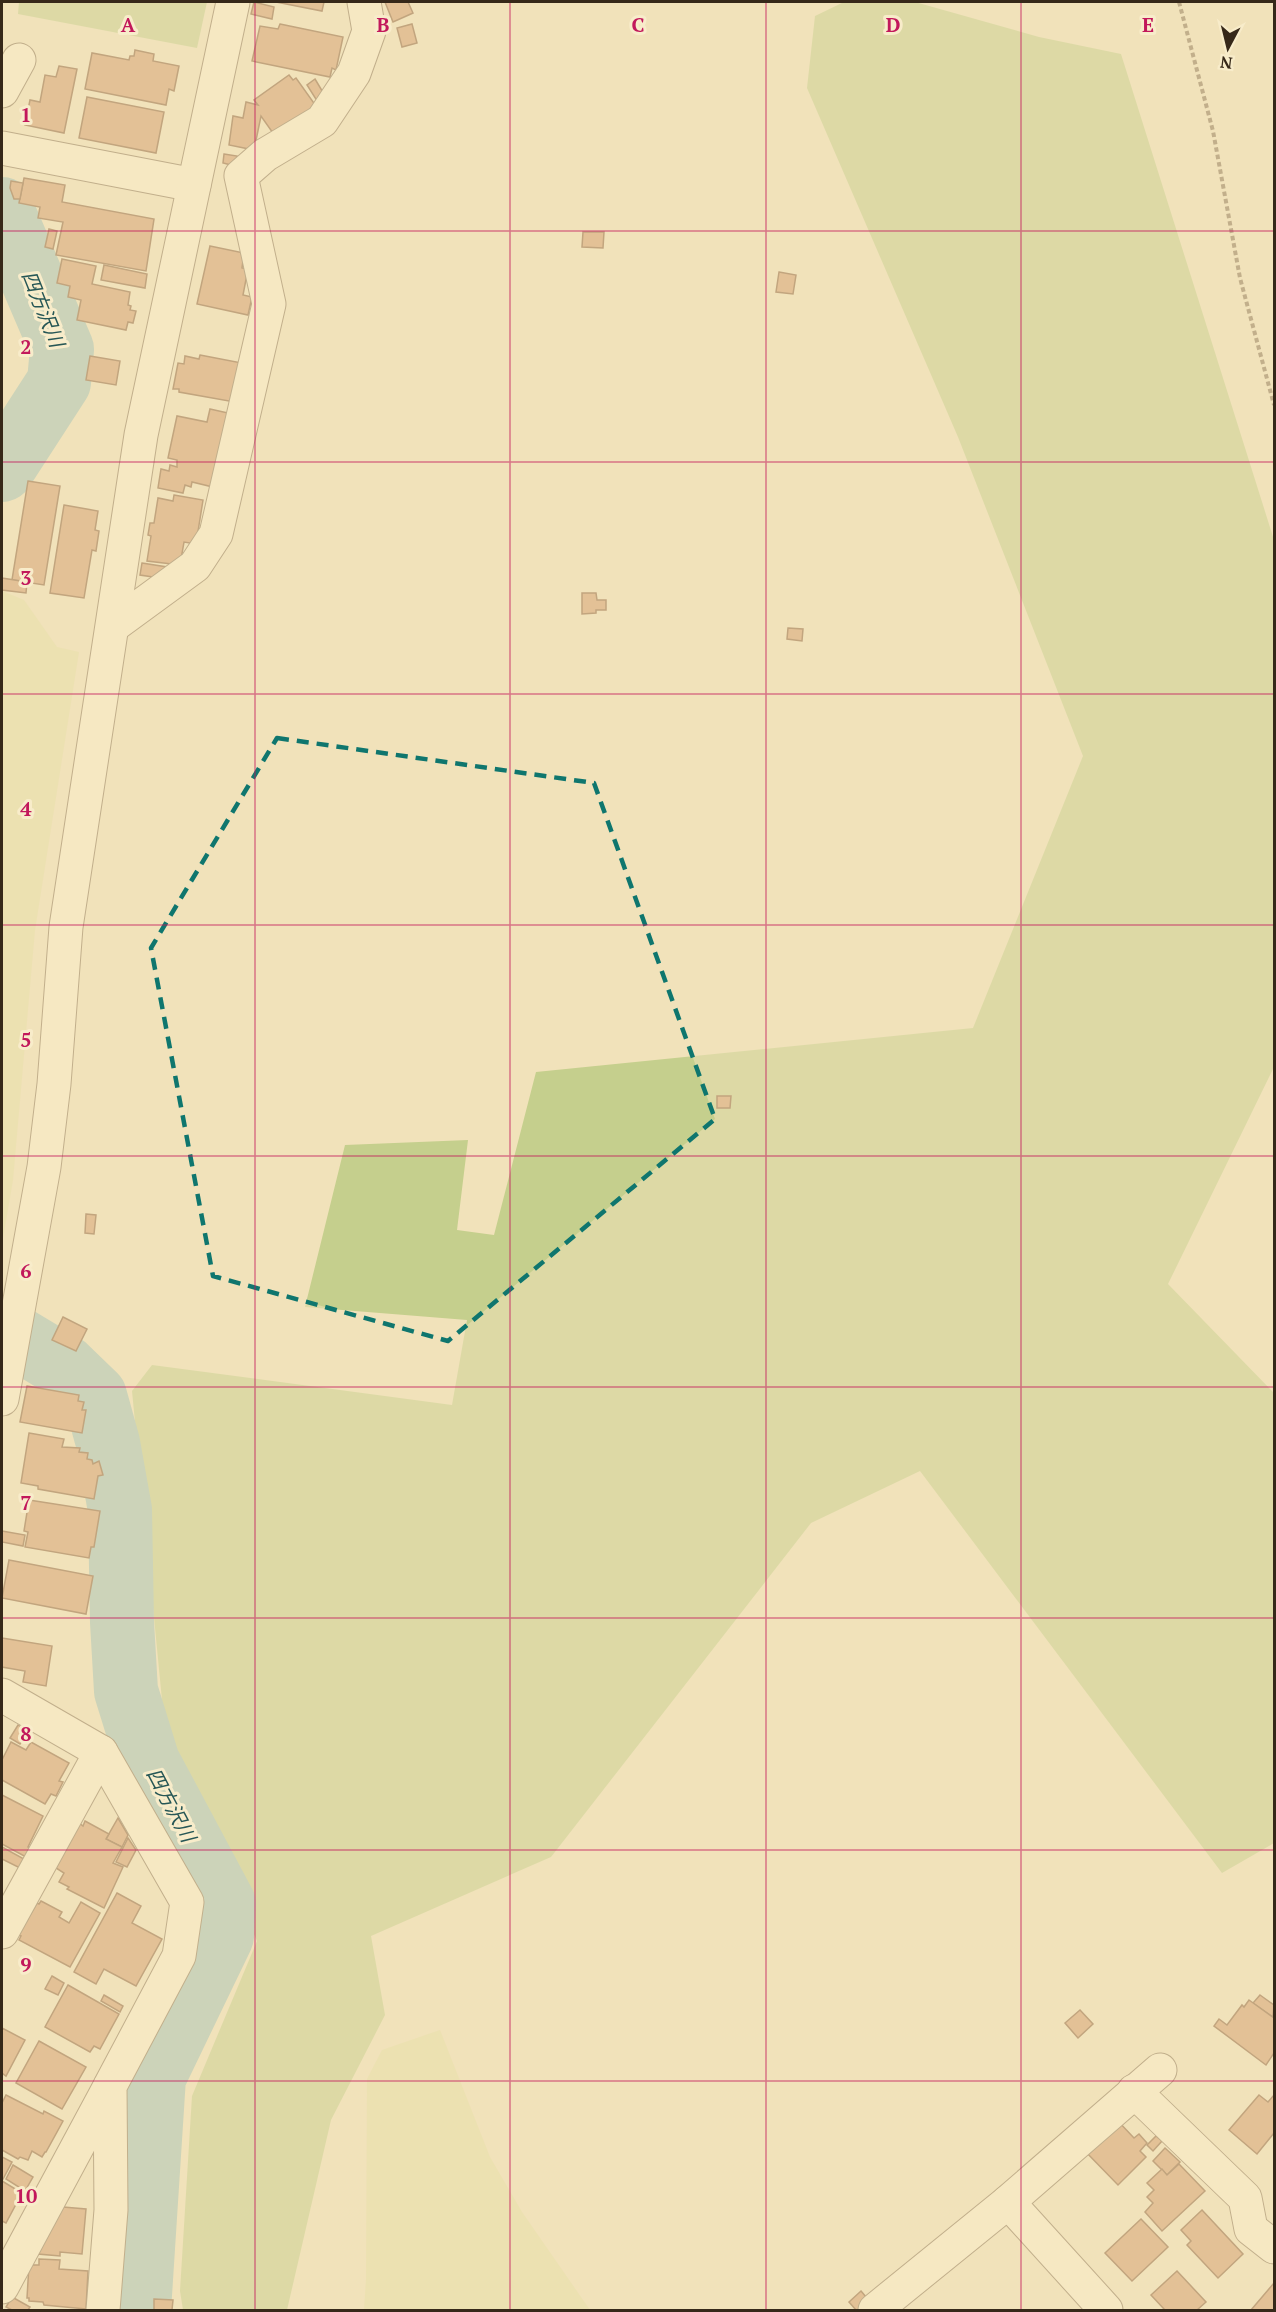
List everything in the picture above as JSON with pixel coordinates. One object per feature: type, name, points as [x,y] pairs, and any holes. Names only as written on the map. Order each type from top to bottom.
[{"type":"street","points":[[2,1399],[44,1167],[54,1084],[66,927],[114,626],[141,435],[233,2]]},
{"type":"street","points":[[2,148],[196,177],[241,176],[264,155],[322,121],[354,73],[369,31],[364,2]]},
{"type":"street","points":[[2,90],[19,60]]},
{"type":"street","points":[[114,626],[195,566],[216,534],[269,304],[241,176]]},
{"type":"street","points":[[2,1695],[101,1752],[187,1902],[179,1956],[2,2287]]},
{"type":"street","points":[[2,1932],[101,1752]]},
{"type":"street","points":[[875,2310],[1008,2202],[1160,2070]]},
{"type":"street","points":[[103,2310],[111,2210],[110,2086]]},
{"type":"street","points":[[1134,2091],[1245,2198],[1251,2229],[1275,2247]]},
{"type":"street","points":[[1008,2202],[1106,2310]]},
{"type":"path","points":[[1179,2],[1213,131],[1240,278],[1275,405]]},
{"type":"highlighted area","points":[[277,738],[594,783],[715,1119],[448,1341],[213,1276],[151,948]]},
{"type":"shaded area","points":[[2,591],[24,600],[57,647],[79,652],[35,930],[13,1180],[2,1244]]},
{"type":"shaded area","points":[[440,2030],[490,2157],[522,2212],[590,2310],[364,2310],[367,2079],[382,2050]]},
{"type":"green space","points":[[19,2],[207,2],[197,48],[18,14]]},
{"type":"green space","points":[[844,2],[915,2],[1039,37],[1121,54],[1274,540],[1273,1069],[1168,1284],[1274,1393],[1274,1843],[1222,1873],[920,1471],[811,1523],[551,1857],[371,1936],[385,2015],[331,2120],[287,2310],[183,2310],[180,2291],[192,2096],[257,1941],[165,1731],[132,1391],[152,1365],[452,1405],[467,1320],[305,1307],[345,1145],[468,1140],[457,1230],[494,1235],[536,1072],[973,1028],[1083,756],[958,437],[807,88],[815,16]]},
{"type":"building","points":[[254,2],[274,7],[272,19],[251,14]]},
{"type":"building","points":[[276,2],[324,2],[322,11]]},
{"type":"building","points":[[385,2],[408,2],[413,13],[393,22]]},
{"type":"building","points":[[280,24],[343,37],[336,70],[332,68],[330,77],[252,61],[260,26],[278,29]]},
{"type":"building","points":[[412,24],[417,43],[402,47],[397,28]]},
{"type":"building","points":[[135,50],[154,54],[153,61],[179,66],[174,91],[169,89],[166,105],[85,89],[92,53],[129,60],[130,56],[134,56]]},
{"type":"building","points":[[59,66],[77,69],[64,133],[25,125],[30,100],[40,102],[45,75],[56,77]]},
{"type":"building","points":[[289,75],[293,80],[296,78],[316,106],[275,136],[261,116],[254,150],[229,145],[233,116],[243,118],[246,102],[258,105],[254,100]]},
{"type":"building","points":[[315,79],[327,99],[319,104],[307,85]]},
{"type":"building","points":[[87,97],[164,112],[156,153],[79,138]]},
{"type":"building","points":[[224,154],[237,156],[235,166],[223,163]]},
{"type":"building","points":[[24,178],[65,185],[62,202],[154,219],[146,271],[56,255],[63,222],[38,218],[40,207],[19,203]]},
{"type":"building","points":[[11,181],[23,183],[20,199],[14,199],[10,188]]},
{"type":"building","points":[[49,229],[57,231],[53,249],[45,247]]},
{"type":"building","points":[[583,232],[604,232],[603,248],[582,247]]},
{"type":"building","points":[[210,246],[244,253],[242,268],[248,269],[243,295],[252,297],[248,315],[197,304]]},
{"type":"building","points":[[62,259],[96,266],[92,284],[130,292],[128,305],[131,306],[130,310],[136,311],[133,323],[128,322],[126,330],[77,320],[81,300],[68,297],[70,286],[57,283]]},
{"type":"building","points":[[104,265],[147,274],[145,288],[101,280]]},
{"type":"building","points":[[779,272],[796,275],[793,294],[776,292]]},
{"type":"building","points":[[200,355],[247,364],[240,403],[173,389],[178,363],[184,364],[185,356],[199,359]]},
{"type":"building","points":[[90,356],[120,361],[116,385],[86,380]]},
{"type":"building","points":[[210,409],[237,415],[217,488],[192,482],[191,487],[185,485],[183,493],[158,488],[161,469],[169,471],[170,465],[177,467],[177,460],[168,458],[177,416],[207,422]]},
{"type":"building","points":[[28,481],[60,486],[44,585],[12,580]]},
{"type":"building","points":[[174,495],[203,500],[196,544],[184,542],[180,565],[147,561],[151,536],[148,535],[150,523],[154,523],[158,498],[173,501]]},
{"type":"building","points":[[64,505],[98,511],[95,530],[99,531],[96,551],[92,550],[84,598],[50,593]]},
{"type":"building","points":[[142,563],[167,567],[166,579],[140,575]]},
{"type":"building","points":[[2,578],[27,582],[26,593],[2,590]]},
{"type":"building","points":[[582,593],[596,593],[597,600],[606,600],[606,610],[582,614]]},
{"type":"building","points":[[788,628],[803,629],[802,641],[787,639]]},
{"type":"building","points":[[717,1096],[731,1096],[730,1108],[717,1108]]},
{"type":"building","points":[[86,1214],[96,1215],[94,1234],[85,1233]]},
{"type":"building","points":[[63,1317],[87,1329],[76,1351],[52,1340]]},
{"type":"building","points":[[27,1386],[79,1395],[78,1401],[84,1402],[82,1410],[86,1410],[82,1433],[20,1422]]},
{"type":"building","points":[[29,1433],[64,1439],[62,1447],[80,1448],[79,1452],[88,1453],[87,1459],[92,1460],[93,1464],[99,1461],[103,1475],[98,1476],[94,1499],[38,1489],[38,1486],[21,1483]]},
{"type":"building","points":[[29,1500],[100,1511],[94,1547],[91,1547],[89,1558],[25,1547],[28,1532],[24,1531]]},
{"type":"building","points":[[2,1531],[25,1535],[23,1546],[2,1542]]},
{"type":"building","points":[[9,1560],[93,1576],[86,1614],[2,1598]]},
{"type":"building","points":[[2,1638],[52,1646],[46,1686],[23,1682],[25,1671],[2,1667]]},
{"type":"building","points":[[18,1725],[27,1731],[20,1744],[10,1738]]},
{"type":"building","points":[[11,1742],[26,1750],[31,1742],[69,1763],[59,1781],[63,1782],[56,1796],[51,1794],[45,1804],[2,1780],[2,1760]]},
{"type":"building","points":[[2,1795],[43,1816],[28,1847],[30,1848],[26,1857],[2,1844]]},
{"type":"building","points":[[118,1818],[128,1835],[122,1847],[106,1839]]},
{"type":"building","points":[[85,1821],[109,1834],[106,1839],[122,1847],[113,1863],[123,1867],[104,1908],[67,1889],[69,1887],[59,1882],[64,1873],[56,1868],[79,1823],[83,1826]]},
{"type":"building","points":[[128,1838],[136,1850],[127,1867],[116,1862]]},
{"type":"building","points":[[2,1847],[24,1859],[20,1868],[2,1859]]},
{"type":"building","points":[[117,1893],[141,1906],[132,1923],[162,1939],[136,1986],[104,1969],[96,1984],[74,1972]]},
{"type":"building","points":[[41,1901],[62,1912],[59,1917],[69,1923],[81,1902],[100,1913],[70,1967],[19,1940],[21,1936],[16,1934],[37,1903]]},
{"type":"building","points":[[52,1976],[64,1983],[58,1995],[45,1989]]},
{"type":"building","points":[[68,1985],[119,2014],[100,2049],[94,2046],[90,2052],[45,2027]]},
{"type":"building","points":[[104,1995],[123,2006],[120,2012],[101,2001]]},
{"type":"building","points":[[1260,1995],[1274,2005],[1273,2017],[1253,2003]]},
{"type":"building","points":[[1249,2000],[1274,2018],[1274,2053],[1266,2065],[1214,2026],[1219,2019],[1227,2025],[1242,2005],[1244,2007]]},
{"type":"building","points":[[1080,2010],[1093,2024],[1078,2038],[1065,2023]]},
{"type":"building","points":[[2,2028],[25,2040],[6,2076],[2,2073]]},
{"type":"building","points":[[39,2041],[86,2067],[62,2109],[16,2083]]},
{"type":"building","points":[[6,2095],[43,2114],[44,2111],[63,2121],[42,2157],[32,2151],[28,2160],[20,2157],[18,2159],[2,2150],[2,2103]]},
{"type":"building","points":[[1259,2095],[1268,2102],[1274,2095],[1274,2133],[1257,2154],[1229,2130]]},
{"type":"building","points":[[1116,2119],[1134,2138],[1139,2134],[1147,2143],[1140,2151],[1146,2157],[1118,2185],[1084,2150]]},
{"type":"building","points":[[1156,2136],[1162,2141],[1153,2151],[1147,2145]]},
{"type":"building","points":[[1165,2148],[1180,2162],[1167,2175],[1153,2161]]},
{"type":"building","points":[[2,2157],[12,2162],[2,2181]]},
{"type":"building","points":[[1179,2164],[1205,2191],[1162,2231],[1145,2212],[1153,2203],[1147,2197],[1154,2190],[1147,2183],[1162,2169],[1167,2175]]},
{"type":"building","points":[[13,2165],[33,2177],[25,2191],[6,2179]]},
{"type":"building","points":[[2,2181],[22,2193],[6,2223],[2,2221]]},
{"type":"building","points":[[63,2207],[86,2209],[82,2254],[60,2252],[60,2256],[38,2254]]},
{"type":"building","points":[[1202,2210],[1243,2254],[1218,2278],[1187,2245],[1191,2241],[1181,2230]]},
{"type":"building","points":[[1141,2219],[1168,2247],[1132,2281],[1105,2253]]},
{"type":"building","points":[[39,2259],[60,2260],[59,2269],[88,2271],[86,2309],[44,2305],[43,2302],[29,2301],[27,2298],[29,2265],[39,2265]]},
{"type":"building","points":[[1177,2271],[1206,2302],[1197,2310],[1163,2310],[1151,2295]]},
{"type":"building","points":[[1274,2283],[1274,2310],[1251,2310]]},
{"type":"building","points":[[861,2291],[871,2303],[862,2310],[856,2310],[849,2302]]},
{"type":"building","points":[[12,2297],[30,2307],[28,2310],[12,2310],[6,2307]]},
{"type":"building","points":[[154,2299],[173,2300],[172,2310],[154,2310]]},
{"type":"waterway","name":"四方沢川","points":[[2,209],[62,349],[59,382],[2,470]]},
{"type":"waterway","name":"四方沢川","points":[[2,1332],[15,1337],[65,1367],[95,1396],[108,1443],[120,1510],[126,1691],[148,1762],[224,1904],[222,1936],[154,2077],[139,2310]]}]
